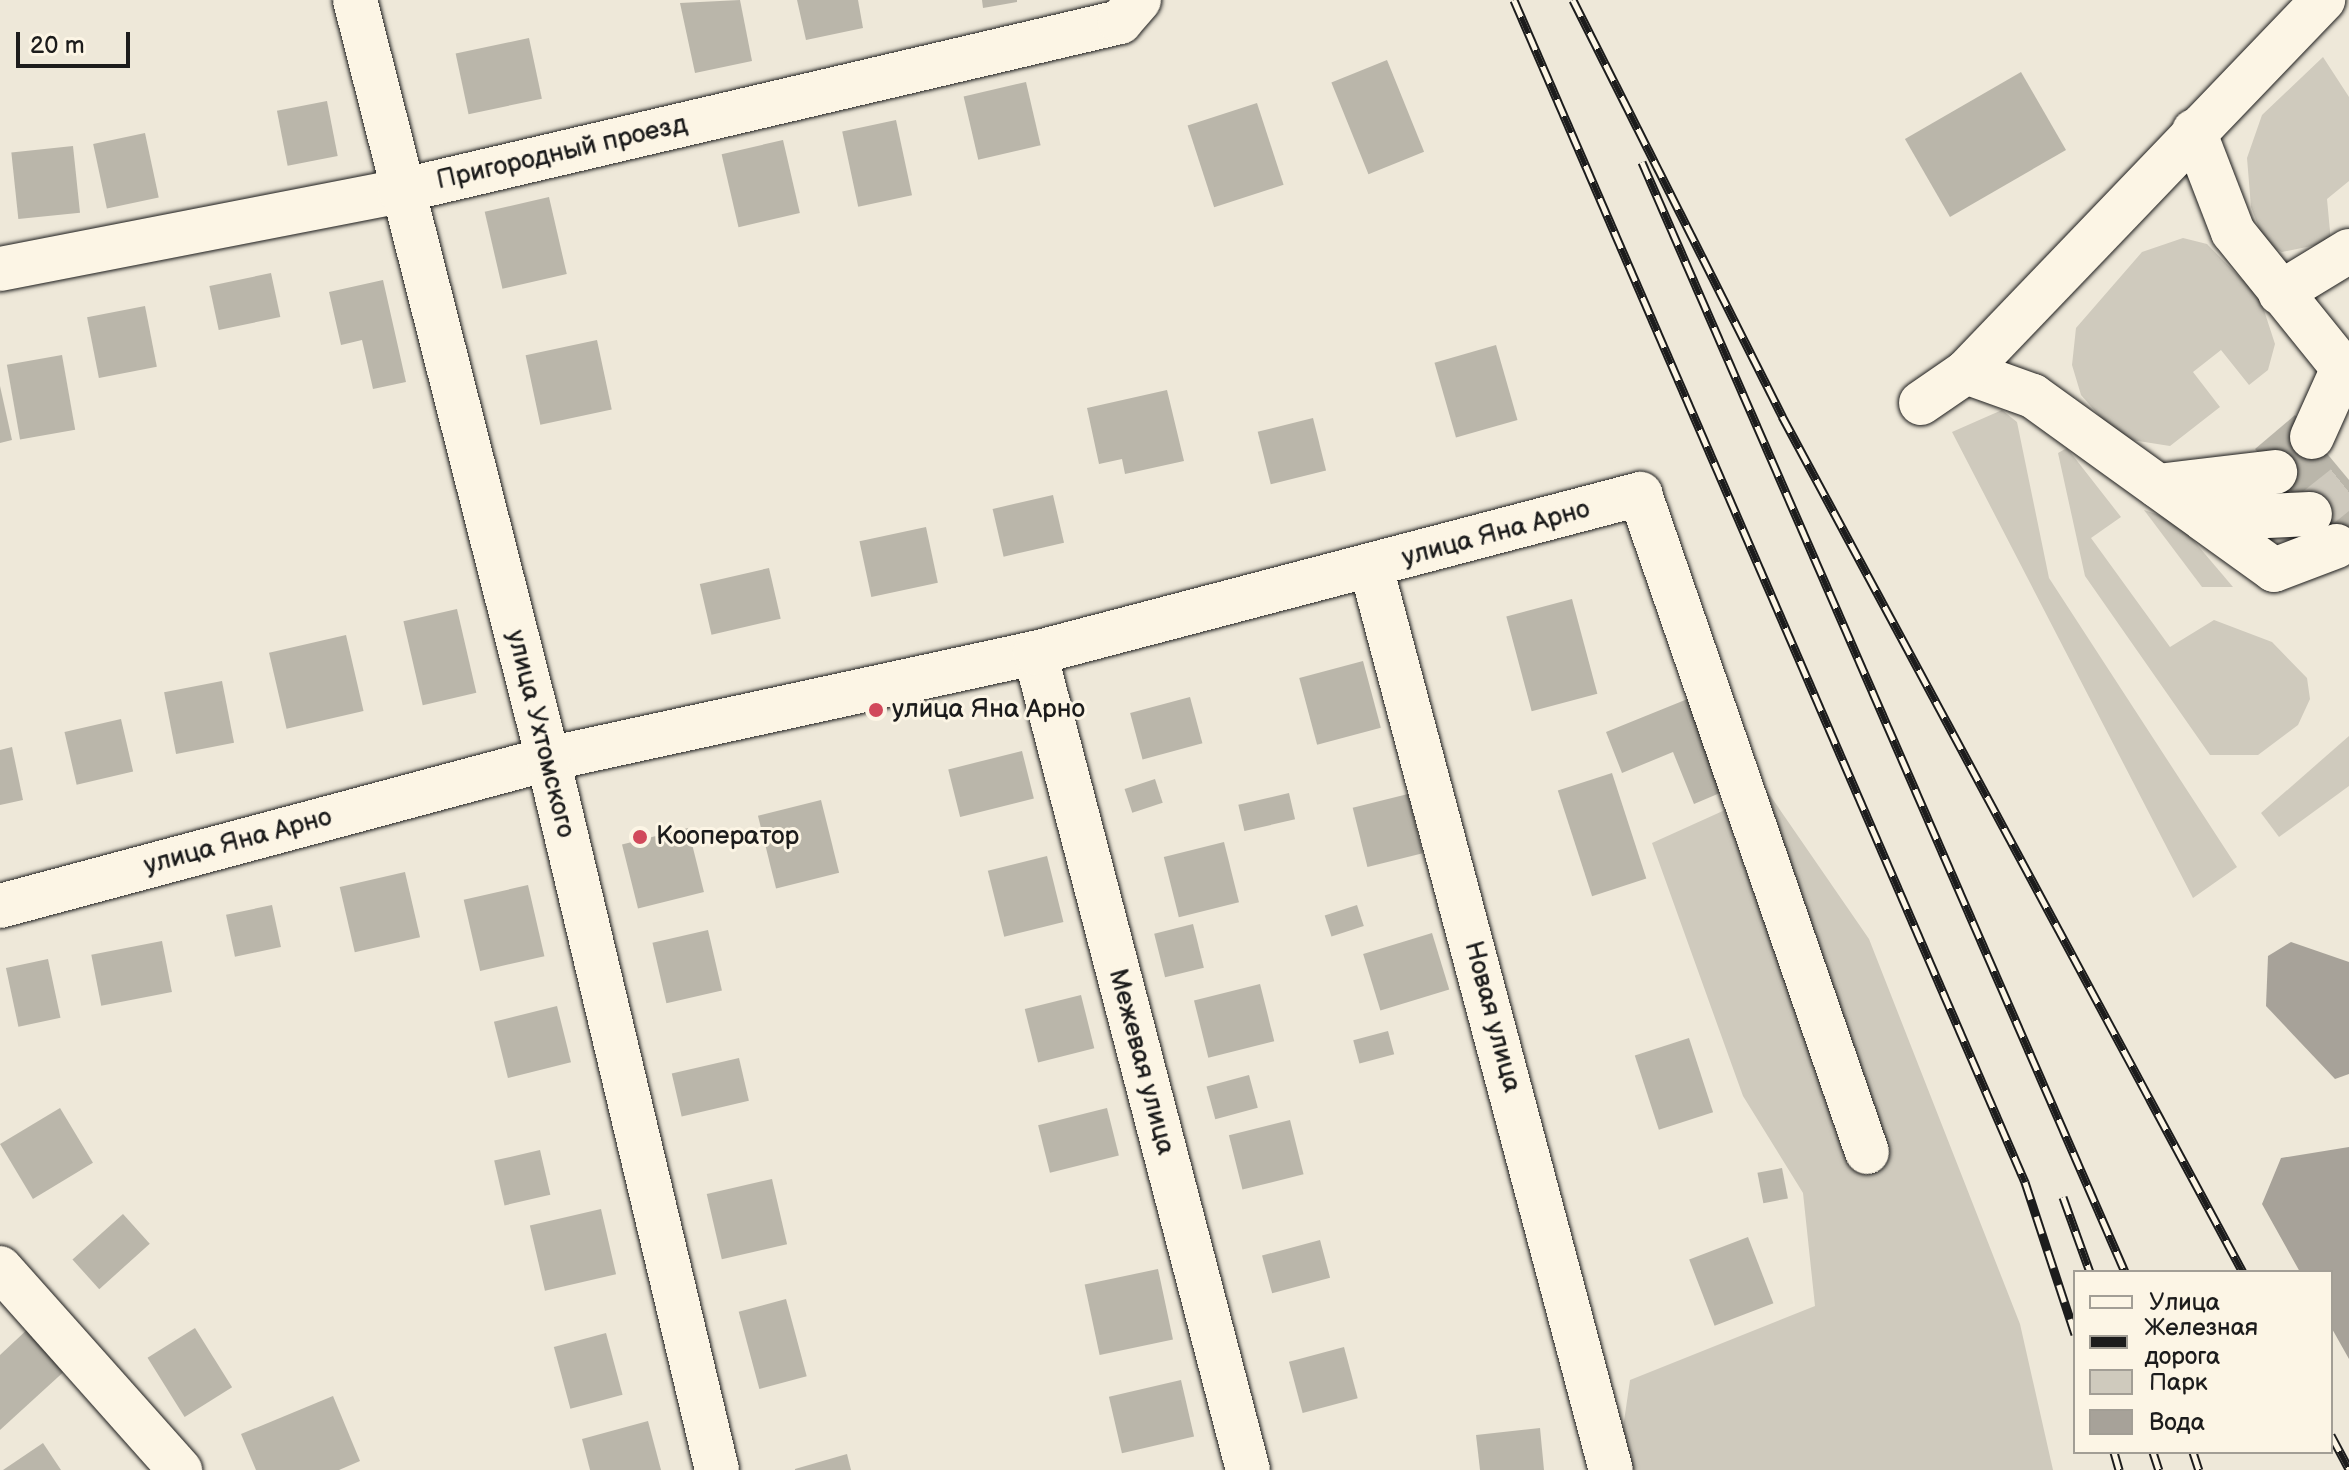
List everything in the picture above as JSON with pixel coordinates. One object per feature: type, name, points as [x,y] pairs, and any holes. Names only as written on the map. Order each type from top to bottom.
[{"type":"street","name":"улица Ухтомского","points":[[355,0],[400,191],[548,759],[717,1470]]},
{"type":"street","points":[[1921,403],[1966,372],[2321,1]]},
{"type":"street","name":"Пригородный проезд","points":[[0,269],[400,191],[1129,11]]},
{"type":"street","points":[[2194,131],[2233,232],[2346,372],[2312,437]]},
{"type":"street","points":[[2280,293],[2349,251]]},
{"type":"street","points":[[1966,372],[2033,396],[2274,570],[2324,530]]},
{"type":"street","points":[[2158,486],[2275,472]]},
{"type":"street","name":"улица Яна Арно","points":[[0,906],[548,759],[1035,653],[1640,494],[1867,1152]]},
{"type":"street","name":"Новая улица","points":[[1371,567],[1612,1468]]},
{"type":"street","name":"Межевая улица","points":[[1035,653],[1248,1470]]},
{"type":"street","points":[[0,1268],[180,1470]]},
{"type":"green space","points":[[2323,57],[2349,97],[2349,181],[2327,199],[2331,242],[2282,252],[2265,244],[2251,207],[2247,158],[2262,115]]},
{"type":"green space","points":[[2183,238],[2207,244],[2260,298],[2275,344],[2268,370],[2249,385],[2221,350],[2193,372],[2220,407],[2170,446],[2119,438],[2081,395],[2072,365],[2076,328],[2142,252]]},
{"type":"green space","points":[[2002,410],[2017,422],[2049,578],[2237,867],[2193,898],[1952,432]]},
{"type":"green space","points":[[2067,448],[2121,517],[2091,538],[2170,647],[2214,620],[2272,642],[2307,678],[2310,699],[2298,725],[2258,755],[2210,755],[2085,576],[2058,453]]},
{"type":"green space","points":[[2144,510],[2177,521],[2233,587],[2202,587]]},
{"type":"green space","points":[[2349,736],[2349,786],[2279,837],[2261,813]]},
{"type":"green space","points":[[1767,791],[1869,939],[2020,1324],[2053,1470],[1617,1470],[1630,1380],[1815,1306],[1803,1193],[1743,1096],[1652,843]]},
{"type":"water","points":[[2291,942],[2349,962],[2349,1074],[2335,1079],[2266,1006],[2268,956]]},
{"type":"water","points":[[2349,1147],[2349,1359],[2333,1331],[2333,1270],[2299,1270],[2262,1204],[2281,1158]]},
{"type":"building","points":[[740,0],[752,61],[695,73],[680,3]]},
{"type":"building","points":[[797,0],[858,0],[863,28],[806,40]]},
{"type":"building","points":[[982,0],[1017,0],[1017,2],[983,8]]},
{"type":"building","points":[[529,38],[542,99],[469,114],[456,54]]},
{"type":"building","points":[[1387,60],[1424,152],[1368,174],[1331,82]]},
{"type":"building","points":[[2021,72],[2066,150],[1950,217],[1905,139]]},
{"type":"building","points":[[1026,82],[1041,145],[978,160],[964,96]]},
{"type":"building","points":[[327,101],[338,156],[288,166],[277,111]]},
{"type":"building","points":[[1257,103],[1284,185],[1214,207],[1188,126]]},
{"type":"building","points":[[896,120],[912,195],[858,207],[842,131]]},
{"type":"building","points":[[145,133],[159,198],[107,209],[93,144]]},
{"type":"building","points":[[783,140],[800,213],[738,227],[722,154]]},
{"type":"building","points":[[73,146],[80,213],[18,219],[11,152]]},
{"type":"building","points":[[549,197],[567,274],[502,289],[485,212]]},
{"type":"building","points":[[271,273],[280,317],[219,330],[209,286]]},
{"type":"building","points":[[383,280],[406,382],[373,389],[362,340],[341,345],[329,292]]},
{"type":"building","points":[[145,306],[157,367],[99,378],[87,317]]},
{"type":"building","points":[[597,340],[612,409],[540,425],[526,355]]},
{"type":"building","points":[[1496,345],[1517,420],[1456,438],[1434,363]]},
{"type":"building","points":[[62,355],[75,430],[20,440],[7,365]]},
{"type":"building","points":[[0,386],[12,440],[0,443]]},
{"type":"building","points":[[1167,390],[1184,461],[1125,474],[1122,459],[1099,464],[1087,408]]},
{"type":"building","points":[[2295,415],[2349,480],[2349,560],[2255,449]]},
{"type":"building","points":[[1313,418],[1326,470],[1271,484],[1258,432]]},
{"type":"building","points":[[1053,495],[1064,543],[1004,557],[993,509]]},
{"type":"building","points":[[926,527],[938,583],[871,597],[859,541]]},
{"type":"building","points":[[769,568],[781,619],[712,635],[700,584]]},
{"type":"building","points":[[1572,599],[1597,694],[1532,711],[1506,617]]},
{"type":"building","points":[[457,609],[476,693],[423,705],[403,621]]},
{"type":"building","points":[[346,635],[364,711],[287,729],[269,653]]},
{"type":"building","points":[[1363,661],[1381,728],[1317,745],[1299,678]]},
{"type":"building","points":[[222,681],[234,743],[176,754],[164,692]]},
{"type":"building","points":[[1190,697],[1202,743],[1143,759],[1130,713]]},
{"type":"building","points":[[1690,698],[1727,790],[1694,804],[1673,752],[1622,773],[1606,732]]},
{"type":"building","points":[[121,719],[133,772],[77,785],[64,732]]},
{"type":"building","points":[[12,747],[23,800],[0,805],[0,750]]},
{"type":"building","points":[[1022,751],[1034,799],[960,817],[948,769]]},
{"type":"building","points":[[1612,773],[1646,879],[1592,896],[1558,791]]},
{"type":"building","points":[[1155,779],[1163,803],[1132,813],[1125,789]]},
{"type":"building","points":[[1289,793],[1295,819],[1244,831],[1238,805]]},
{"type":"building","points":[[1408,794],[1423,853],[1367,867],[1353,808]]},
{"type":"building","points":[[821,800],[839,873],[776,888],[758,816]]},
{"type":"building","points":[[688,828],[704,892],[638,908],[622,844]]},
{"type":"building","points":[[1224,842],[1239,902],[1179,917],[1164,857]]},
{"type":"building","points":[[1047,856],[1063,922],[1004,937],[988,871]]},
{"type":"building","points":[[405,872],[420,937],[355,952],[340,887]]},
{"type":"building","points":[[528,885],[544,956],[480,971],[464,900]]},
{"type":"building","points":[[272,905],[281,947],[235,957],[226,915]]},
{"type":"building","points":[[1357,905],[1364,926],[1331,936],[1325,916]]},
{"type":"building","points":[[1193,924],[1204,968],[1165,977],[1154,934]]},
{"type":"building","points":[[708,930],[722,990],[666,1003],[652,943]]},
{"type":"building","points":[[1432,933],[1449,989],[1380,1010],[1363,954]]},
{"type":"building","points":[[162,941],[172,992],[101,1006],[91,955]]},
{"type":"building","points":[[48,959],[60,1018],[18,1027],[6,968]]},
{"type":"building","points":[[1260,984],[1274,1041],[1208,1058],[1194,1000]]},
{"type":"building","points":[[1081,995],[1094,1048],[1038,1062],[1025,1009]]},
{"type":"building","points":[[557,1006],[571,1062],[508,1078],[494,1022]]},
{"type":"building","points":[[1388,1031],[1394,1054],[1359,1063],[1353,1040]]},
{"type":"building","points":[[1689,1038],[1713,1112],[1659,1130],[1635,1056]]},
{"type":"building","points":[[739,1058],[749,1101],[682,1116],[672,1074]]},
{"type":"building","points":[[1249,1075],[1258,1108],[1215,1119],[1206,1086]]},
{"type":"building","points":[[60,1108],[93,1163],[33,1199],[0,1144]]},
{"type":"building","points":[[1107,1108],[1119,1156],[1050,1173],[1038,1125]]},
{"type":"building","points":[[1290,1120],[1304,1174],[1242,1190],[1229,1135]]},
{"type":"building","points":[[540,1150],[550,1195],[505,1205],[494,1161]]},
{"type":"building","points":[[1782,1168],[1788,1198],[1763,1203],[1757,1173]]},
{"type":"building","points":[[772,1179],[787,1244],[722,1259],[707,1194]]},
{"type":"building","points":[[601,1209],[616,1274],[545,1291],[530,1225]]},
{"type":"building","points":[[123,1214],[150,1244],[99,1289],[72,1260]]},
{"type":"building","points":[[1748,1237],[1773,1303],[1715,1326],[1689,1260]]},
{"type":"building","points":[[1320,1240],[1330,1278],[1272,1293],[1262,1256]]},
{"type":"building","points":[[1158,1269],[1173,1339],[1100,1355],[1085,1285]]},
{"type":"building","points":[[786,1299],[807,1376],[759,1389],[739,1312]]},
{"type":"building","points":[[31,1326],[69,1367],[0,1430],[0,1355]]},
{"type":"building","points":[[195,1328],[232,1387],[185,1417],[148,1358]]},
{"type":"building","points":[[606,1333],[623,1395],[570,1409],[554,1347]]},
{"type":"building","points":[[1344,1347],[1358,1398],[1303,1413],[1289,1362]]},
{"type":"building","points":[[1181,1380],[1194,1437],[1122,1453],[1109,1397]]},
{"type":"building","points":[[333,1396],[360,1461],[339,1470],[256,1470],[241,1434]]},
{"type":"building","points":[[648,1421],[661,1470],[590,1470],[582,1439]]},
{"type":"building","points":[[1540,1428],[1544,1470],[1480,1470],[1476,1435]]},
{"type":"building","points":[[43,1443],[61,1470],[3,1470]]},
{"type":"building","points":[[847,1454],[851,1470],[795,1470],[795,1469]]},
{"type":"tunnel","points":[[2310,514],[2349,483]]},
{"type":"railway","points":[[1514,0],[2025,1182],[2073,1328]]},
{"type":"railway","points":[[1573,0],[1782,416],[2242,1270]]},
{"type":"railway","points":[[1642,162],[2124,1270]]},
{"type":"railway","points":[[2063,1197],[2089,1270]]},
{"type":"railway","points":[[2333,1439],[2349,1469]]},
{"type":"railway","points":[[2115,1454],[2119,1470]]},
{"type":"railway","points":[[2154,1454],[2159,1470]]},
{"type":"railway","points":[[2194,1454],[2199,1470]]},
{"type":"place","name":"улица Яна Арно","points":[[876,710]]},
{"type":"place","name":"Кооператор","points":[[640,837]]}]
